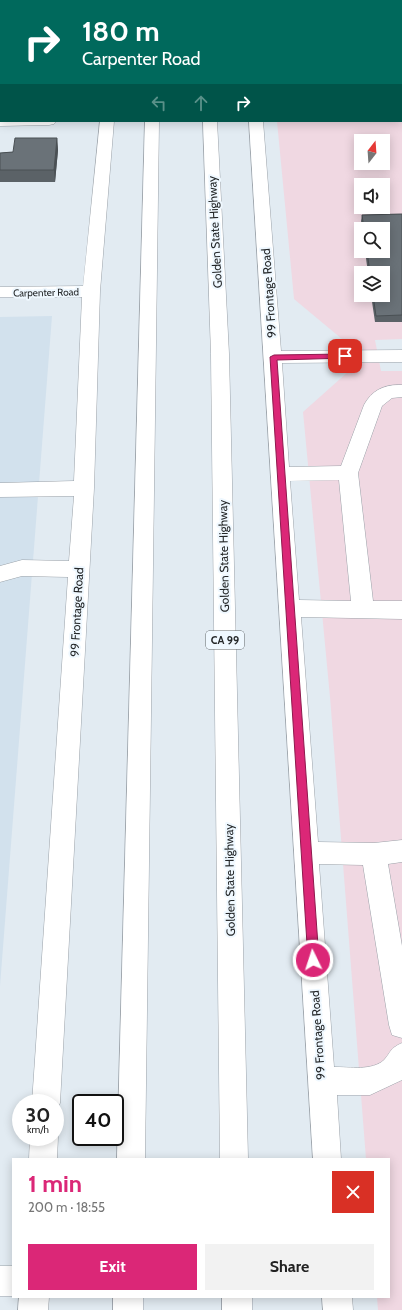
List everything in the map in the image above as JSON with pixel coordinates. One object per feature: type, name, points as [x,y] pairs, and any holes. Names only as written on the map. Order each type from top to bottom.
[{"type":"main road","name":"99 Frontage Road","points":[[47,1094],[84,488],[91,291],[107,122]]},
{"type":"main road","points":[[131,1158],[152,122]]},
{"type":"main road","name":"Golden State Highway","points":[[210,122],[220,354],[234,1158]]},
{"type":"main road","name":"99 Frontage Road","points":[[256,122],[274,357],[327,1158]]},
{"type":"main road","name":"Carpenter Road","points":[[0,292],[91,291]]},
{"type":"main road","points":[[274,357],[402,356]]},
{"type":"main road","points":[[363,609],[348,472],[377,398],[385,393],[402,391]]},
{"type":"main road","points":[[281,474],[348,472]]},
{"type":"main road","points":[[0,490],[84,488]]},
{"type":"main road","points":[[0,574],[22,568],[79,569]]},
{"type":"main road","points":[[290,608],[402,610]]},
{"type":"main road","points":[[306,853],[374,854],[402,851]]},
{"type":"main road","points":[[374,854],[402,1025]]},
{"type":"main road","points":[[321,1081],[370,1081],[393,1070],[402,1057]]},
{"type":"main road","points":[[43,1158],[44,1146]]},
{"type":"main road","points":[[0,1281],[12,1281]]},
{"type":"main road","points":[[33,1310],[34,1298]]},
{"type":"main road","points":[[128,1298],[128,1310]]},
{"type":"main road","points":[[237,1298],[237,1310]]},
{"type":"main road","points":[[337,1298],[338,1310]]},
{"type":"shaded area","points":[[277,122],[402,122],[402,339],[375,340],[381,371],[402,371],[402,1310],[378,1310],[377,1298],[390,1298],[390,1158],[366,1158],[330,697],[303,412],[349,371],[342,339],[294,299]]},
{"type":"shaded area","points":[[52,316],[0,986],[0,317]]},
{"type":"building","points":[[15,138],[57,138],[54,170],[0,170],[0,153],[13,152]]},
{"type":"building","points":[[402,214],[402,315],[376,316],[374,302],[390,302],[390,266],[369,266],[368,258],[390,258],[390,222],[363,222],[362,215]]},
{"type":"route","points":[[313,960],[274,357],[345,356]]}]
